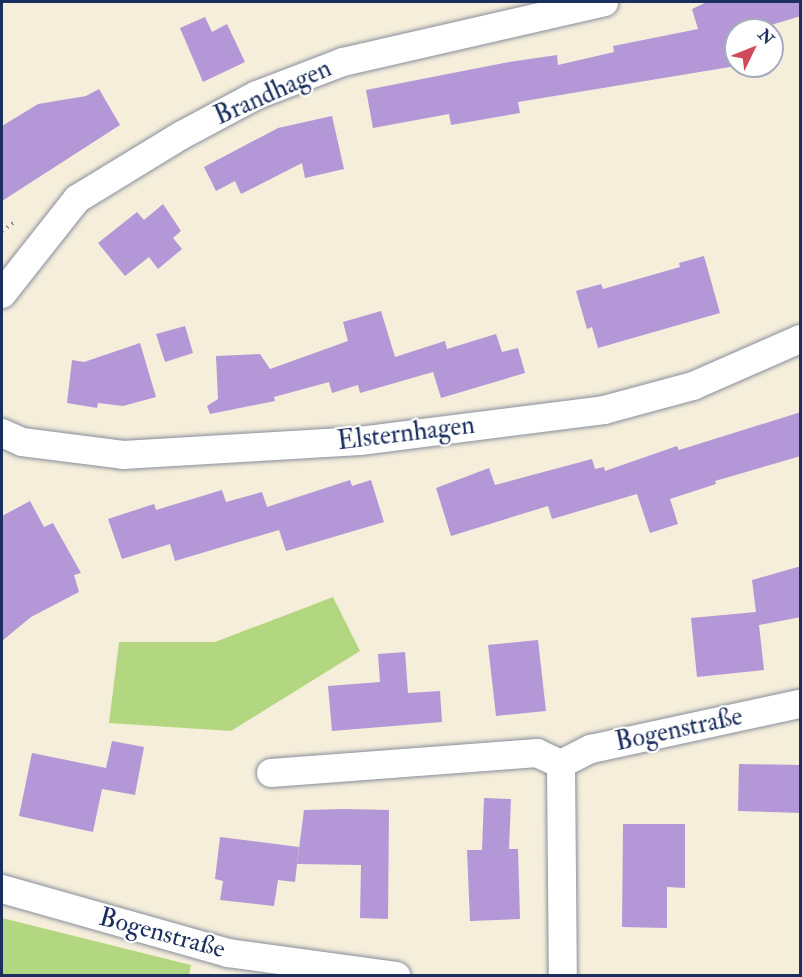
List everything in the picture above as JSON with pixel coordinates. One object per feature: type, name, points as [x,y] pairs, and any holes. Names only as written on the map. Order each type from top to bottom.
[{"type":"street","name":"Brandhagen","points":[[2,294],[77,200],[182,135],[257,95],[343,62],[604,2]]},
{"type":"street","name":"Elsternhagen","points":[[2,433],[22,442],[123,455],[360,441],[604,410],[693,386],[801,339]]},
{"type":"street","name":"Bogenstraße","points":[[561,764],[591,749],[801,704]]},
{"type":"street","points":[[272,773],[537,753],[561,764],[563,975]]},
{"type":"street","name":"Bogenstraße","points":[[2,889],[228,953],[396,975]]},
{"type":"green space","points":[[333,597],[360,651],[231,731],[109,723],[119,642],[215,642]]},
{"type":"green space","points":[[2,918],[191,965],[189,975],[2,975]]},
{"type":"building","points":[[707,2],[801,2],[801,16],[784,21],[784,18],[724,18],[724,68],[518,102],[520,113],[451,125],[449,114],[373,128],[366,90],[509,62],[557,55],[558,65],[614,52],[613,46],[698,29],[692,9]]},
{"type":"building","points":[[205,17],[212,32],[227,24],[245,62],[203,82],[180,28]]},
{"type":"building","points":[[99,89],[120,125],[2,201],[2,126],[38,104],[86,96]]},
{"type":"building","points":[[332,116],[344,169],[305,178],[302,163],[241,194],[235,181],[216,191],[204,167],[278,128]]},
{"type":"building","points":[[163,204],[181,231],[173,238],[182,249],[158,269],[149,257],[125,276],[98,243],[137,212],[144,220]]},
{"type":"building","points":[[704,256],[720,313],[598,348],[592,327],[587,329],[576,291],[601,284],[603,289],[680,267],[679,263]]},
{"type":"building","points":[[381,311],[395,357],[445,341],[447,349],[496,334],[502,352],[518,348],[525,373],[441,398],[433,372],[360,393],[358,385],[332,393],[329,382],[274,397],[275,401],[210,414],[207,406],[218,399],[216,356],[260,354],[270,369],[348,341],[343,322]]},
{"type":"building","points":[[185,326],[193,353],[165,362],[156,334]]},
{"type":"building","points":[[140,343],[156,397],[123,406],[98,403],[97,408],[67,403],[72,360],[84,362]]},
{"type":"building","points":[[801,412],[801,456],[715,481],[716,484],[670,499],[678,524],[650,533],[637,494],[552,519],[548,506],[451,536],[436,488],[489,468],[495,485],[592,459],[595,469],[604,467],[605,471],[677,446],[679,450]]},
{"type":"building","points":[[350,480],[352,486],[371,480],[384,522],[286,551],[279,530],[175,561],[170,544],[122,559],[108,519],[154,504],[156,510],[222,490],[226,502],[262,492],[267,507]]},
{"type":"building","points":[[30,501],[44,527],[53,523],[81,573],[74,575],[79,592],[31,617],[2,641],[2,516]]},
{"type":"building","points":[[801,566],[801,617],[759,625],[764,670],[697,677],[691,618],[756,612],[752,580]]},
{"type":"building","points":[[538,640],[546,711],[496,716],[488,645]]},
{"type":"building","points":[[405,652],[408,693],[440,691],[442,722],[332,731],[328,686],[380,682],[378,654]]},
{"type":"building","points":[[112,741],[144,747],[135,795],[102,789],[93,832],[19,816],[32,753],[106,768]]},
{"type":"building","points":[[739,764],[801,765],[800,813],[738,811]]},
{"type":"building","points":[[484,798],[511,799],[509,849],[518,849],[520,919],[470,921],[467,850],[482,850]]},
{"type":"building","points":[[304,810],[389,810],[388,919],[360,918],[361,865],[297,864]]},
{"type":"building","points":[[623,824],[685,824],[685,888],[667,887],[667,928],[622,927]]},
{"type":"building","points":[[220,837],[299,847],[295,882],[278,880],[274,906],[220,900],[223,881],[215,879]]}]
